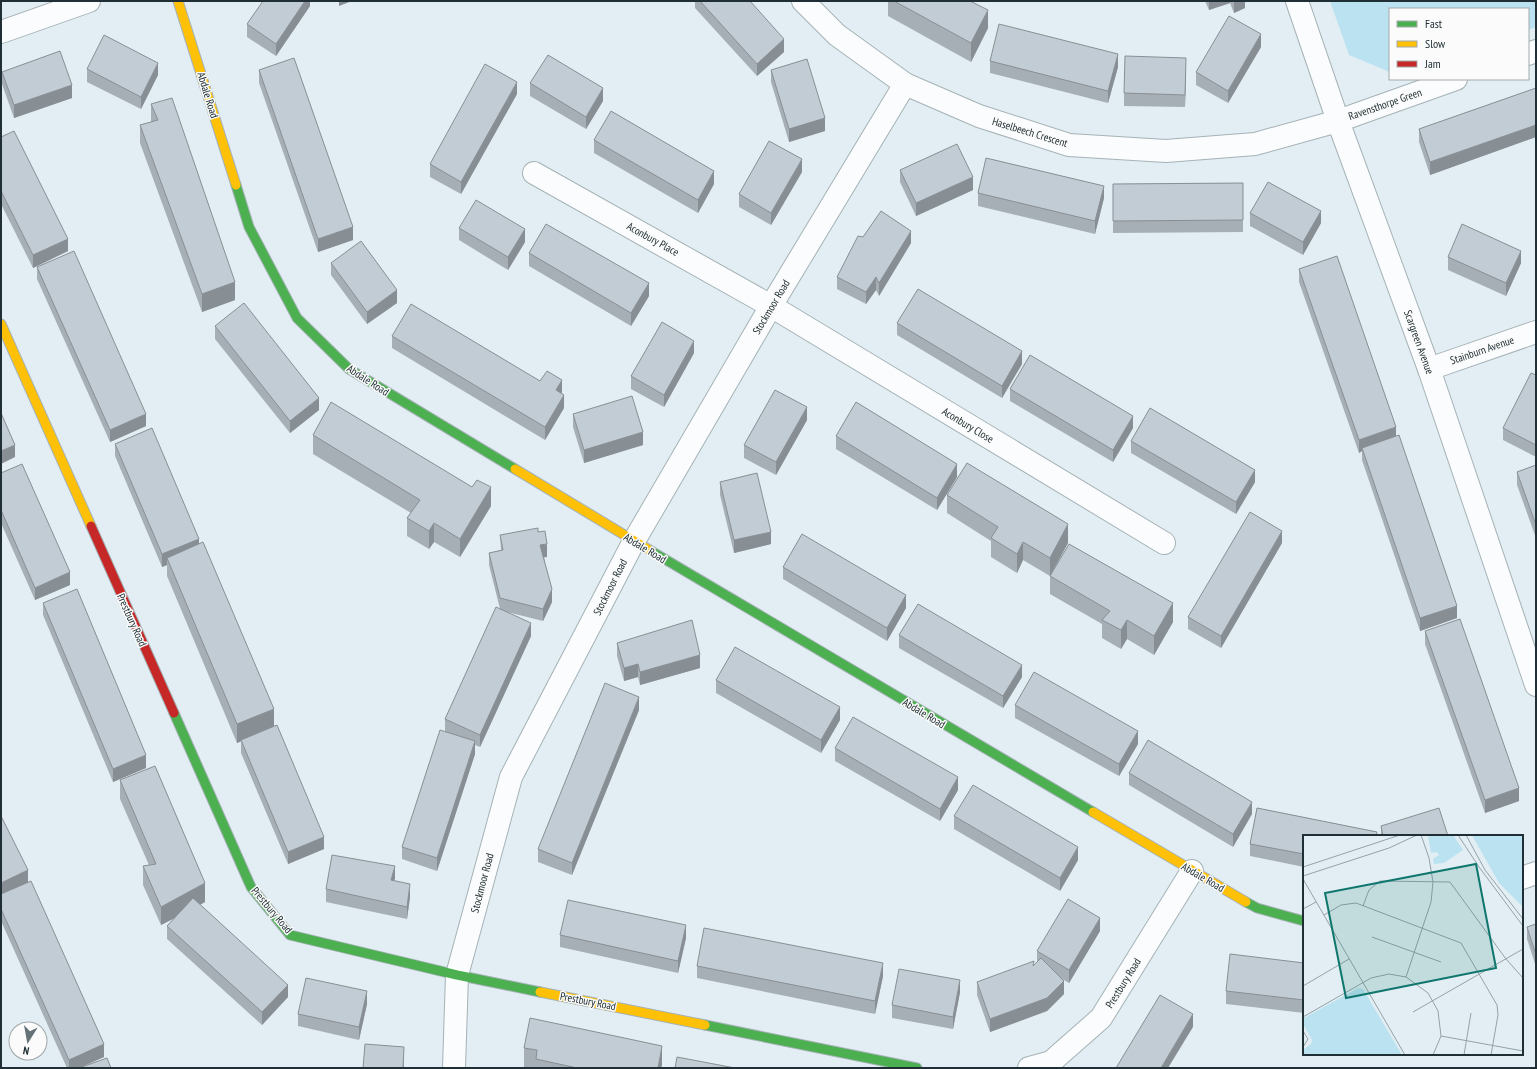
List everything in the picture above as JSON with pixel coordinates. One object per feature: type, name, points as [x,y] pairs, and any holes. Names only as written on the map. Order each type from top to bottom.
[{"type":"street","points":[[1,32],[89,1]]},
{"type":"street","name":"Abdale Road","points":[[178,1],[249,227],[297,318],[349,369],[634,541],[1192,871],[1257,908],[1303,921]]},
{"type":"street","name":"Haselbeech Crescent","points":[[803,1],[837,35],[906,84],[979,116],[1069,145],[1166,151],[1255,144],[1338,120]]},
{"type":"street","name":"Scargreen Avenue","points":[[1297,1],[1338,120],[1429,368],[1536,685]]},
{"type":"street","name":"Ravensthorpe Green","points":[[1338,120],[1453,80]]},
{"type":"street","name":"Stockmoor Road","points":[[454,1068],[457,975],[511,777],[634,541],[771,306],[906,84]]},
{"type":"street","name":"Aconbury Place","points":[[534,173],[771,306]]},
{"type":"street","name":"Aconbury Close","points":[[771,306],[1164,543]]},
{"type":"street","name":"Prestbury Road","points":[[1,324],[251,887],[290,935],[457,975],[917,1068]]},
{"type":"street","name":"Stainburn Avenue","points":[[1429,368],[1536,332]]},
{"type":"street","name":"Prestbury Road","points":[[1029,1068],[1051,1062],[1101,1018],[1192,871]]},
{"type":"street","points":[[1523,878],[1536,873]]},
{"type":"shaded area","points":[[1330,1],[1536,1],[1536,27],[1529,30],[1529,8],[1389,8],[1389,72],[1349,55]]},
{"type":"building","points":[[263,1],[305,1],[276,44],[247,24]]},
{"type":"building","points":[[700,1],[750,1],[784,39],[757,64]]},
{"type":"building","points":[[894,1],[970,1],[988,10],[971,43]]},
{"type":"building","points":[[1229,16],[1261,34],[1228,91],[1196,72]]},
{"type":"building","points":[[999,24],[1118,54],[1108,91],[990,61]]},
{"type":"building","points":[[104,35],[158,63],[141,97],[87,69]]},
{"type":"building","points":[[60,51],[72,85],[14,105],[2,72]]},
{"type":"building","points":[[548,55],[603,88],[586,117],[530,83]]},
{"type":"building","points":[[1125,56],[1186,58],[1185,95],[1124,93]]},
{"type":"building","points":[[294,58],[353,227],[318,239],[259,70]]},
{"type":"building","points":[[807,59],[825,118],[789,129],[771,70]]},
{"type":"building","points":[[485,64],[517,82],[461,182],[430,164]]},
{"type":"building","points":[[1536,88],[1536,125],[1430,162],[1419,129]]},
{"type":"building","points":[[172,98],[235,282],[202,294],[140,125],[158,120],[151,104]]},
{"type":"building","points":[[611,111],[714,171],[698,200],[594,140]]},
{"type":"building","points":[[14,131],[68,239],[33,255],[1,191],[1,137]]},
{"type":"building","points":[[769,141],[802,159],[771,213],[739,194]]},
{"type":"building","points":[[957,144],[973,177],[916,203],[900,170]]},
{"type":"building","points":[[986,158],[1104,186],[1095,221],[978,193]]},
{"type":"building","points":[[1268,182],[1321,211],[1303,242],[1250,213]]},
{"type":"building","points":[[1243,183],[1243,220],[1113,221],[1113,184]]},
{"type":"building","points":[[476,200],[525,229],[508,257],[459,228]]},
{"type":"building","points":[[881,211],[911,231],[879,283],[876,277],[866,292],[837,277],[858,236],[863,237]]},
{"type":"building","points":[[546,224],[649,283],[631,313],[529,253]]},
{"type":"building","points":[[1462,224],[1521,251],[1506,283],[1448,257]]},
{"type":"building","points":[[361,241],[397,290],[367,312],[331,263]]},
{"type":"building","points":[[74,251],[146,414],[110,430],[37,267]]},
{"type":"building","points":[[1337,256],[1396,427],[1359,440],[1299,269]]},
{"type":"building","points":[[918,289],[1022,351],[1002,386],[897,323]]},
{"type":"building","points":[[244,303],[319,398],[290,421],[215,326]]},
{"type":"building","points":[[411,304],[540,381],[547,371],[562,380],[556,390],[564,395],[545,427],[392,336]]},
{"type":"building","points":[[662,322],[694,341],[664,395],[631,376]]},
{"type":"building","points":[[1030,355],[1133,416],[1113,450],[1010,389]]},
{"type":"building","points":[[1531,373],[1536,375],[1536,445],[1503,428]]},
{"type":"building","points":[[775,390],[807,407],[776,462],[744,445]]},
{"type":"building","points":[[632,396],[643,432],[584,450],[573,414]]},
{"type":"building","points":[[331,402],[472,487],[477,480],[491,487],[460,539],[434,523],[429,531],[407,518],[420,500],[313,435]]},
{"type":"building","points":[[856,402],[957,464],[937,498],[836,436]]},
{"type":"building","points":[[1150,408],[1255,470],[1236,502],[1131,441]]},
{"type":"building","points":[[1,413],[15,445],[1,451]]},
{"type":"building","points":[[152,428],[199,539],[162,554],[115,444]]},
{"type":"building","points":[[1399,435],[1457,606],[1420,618],[1362,448]]},
{"type":"building","points":[[967,463],[1068,524],[1050,558],[1023,542],[1017,554],[991,538],[998,527],[947,495]]},
{"type":"building","points":[[22,464],[70,572],[35,588],[1,510],[1,473]]},
{"type":"building","points":[[1536,465],[1536,525],[1517,472]]},
{"type":"building","points":[[757,473],[771,532],[734,540],[720,482]]},
{"type":"building","points":[[1250,512],[1282,531],[1221,636],[1188,617]]},
{"type":"building","points":[[538,528],[538,532],[545,531],[547,544],[540,545],[552,589],[543,609],[500,598],[489,553],[503,550],[500,535]]},
{"type":"building","points":[[802,534],[906,595],[887,628],[783,567]]},
{"type":"building","points":[[203,542],[274,709],[237,724],[167,558]]},
{"type":"building","points":[[1069,544],[1173,603],[1154,636],[1127,620],[1121,630],[1102,620],[1110,611],[1050,576]]},
{"type":"building","points":[[77,589],[146,755],[113,769],[43,603]]},
{"type":"building","points":[[918,604],[1022,665],[1003,696],[899,635]]},
{"type":"building","points":[[496,607],[531,623],[480,735],[445,719]]},
{"type":"building","points":[[1460,619],[1519,788],[1485,800],[1425,631]]},
{"type":"building","points":[[692,620],[700,655],[640,672],[638,664],[624,668],[617,643]]},
{"type":"building","points":[[735,647],[840,707],[821,740],[716,680]]},
{"type":"building","points":[[1034,672],[1138,731],[1119,764],[1015,705]]},
{"type":"building","points":[[605,683],[639,697],[572,863],[538,849]]},
{"type":"building","points":[[853,717],[958,777],[940,809],[835,748]]},
{"type":"building","points":[[277,725],[324,837],[288,852],[241,740]]},
{"type":"building","points":[[440,730],[475,741],[437,858],[402,847]]},
{"type":"building","points":[[1148,740],[1252,802],[1233,834],[1129,773]]},
{"type":"building","points":[[155,766],[205,883],[161,907],[143,866],[156,864],[120,780]]},
{"type":"building","points":[[973,785],[1078,847],[1060,878],[954,816]]},
{"type":"building","points":[[1257,808],[1377,832],[1376,835],[1303,835],[1303,854],[1250,844]]},
{"type":"building","points":[[1439,808],[1448,835],[1383,835],[1381,826]]},
{"type":"building","points":[[1,816],[28,870],[1,883]]},
{"type":"building","points":[[332,855],[395,866],[391,880],[410,884],[407,907],[326,889]]},
{"type":"building","points":[[31,881],[104,1044],[69,1060],[1,909],[1,894]]},
{"type":"building","points":[[193,898],[288,985],[262,1012],[167,926]]},
{"type":"building","points":[[1068,899],[1100,918],[1069,970],[1037,951]]},
{"type":"building","points":[[568,900],[686,925],[678,961],[560,935]]},
{"type":"building","points":[[1536,924],[1536,955],[1527,927]]},
{"type":"building","points":[[704,928],[883,963],[875,1001],[697,966]]},
{"type":"building","points":[[1230,954],[1303,963],[1303,1000],[1226,991]]},
{"type":"building","points":[[1041,958],[1064,981],[1047,998],[990,1019],[977,982],[1034,961],[1033,966]]},
{"type":"building","points":[[899,969],[960,980],[953,1017],[892,1005]]},
{"type":"building","points":[[306,978],[367,991],[359,1027],[298,1014]]},
{"type":"building","points":[[1160,995],[1193,1014],[1161,1068],[1116,1068]]},
{"type":"building","points":[[530,1018],[662,1046],[658,1068],[577,1068],[536,1059],[537,1050],[524,1048]]},
{"type":"building","points":[[365,1044],[404,1047],[403,1068],[363,1068]]},
{"type":"building","points":[[677,1057],[735,1068],[675,1068]]},
{"type":"building","points":[[107,1058],[111,1068],[79,1068]]},
{"type":"traffic: fast","points":[[236,185],[249,227],[297,318],[349,369],[515,469]]},
{"type":"traffic: fast","points":[[651,551],[1093,812]]},
{"type":"traffic: fast","points":[[174,713],[251,887],[290,935],[457,975],[540,992]]},
{"type":"traffic: fast","points":[[1246,902],[1257,908],[1303,921]]},
{"type":"traffic: fast","points":[[705,1025],[917,1068]]},
{"type":"traffic: slow","points":[[178,1],[236,185]]},
{"type":"traffic: slow","points":[[1,324],[91,526]]},
{"type":"traffic: slow","points":[[515,469],[651,551]]},
{"type":"traffic: slow","points":[[1093,812],[1246,902]]},
{"type":"traffic: slow","points":[[540,992],[705,1025]]},
{"type":"traffic: jam","points":[[91,526],[174,713]]}]
